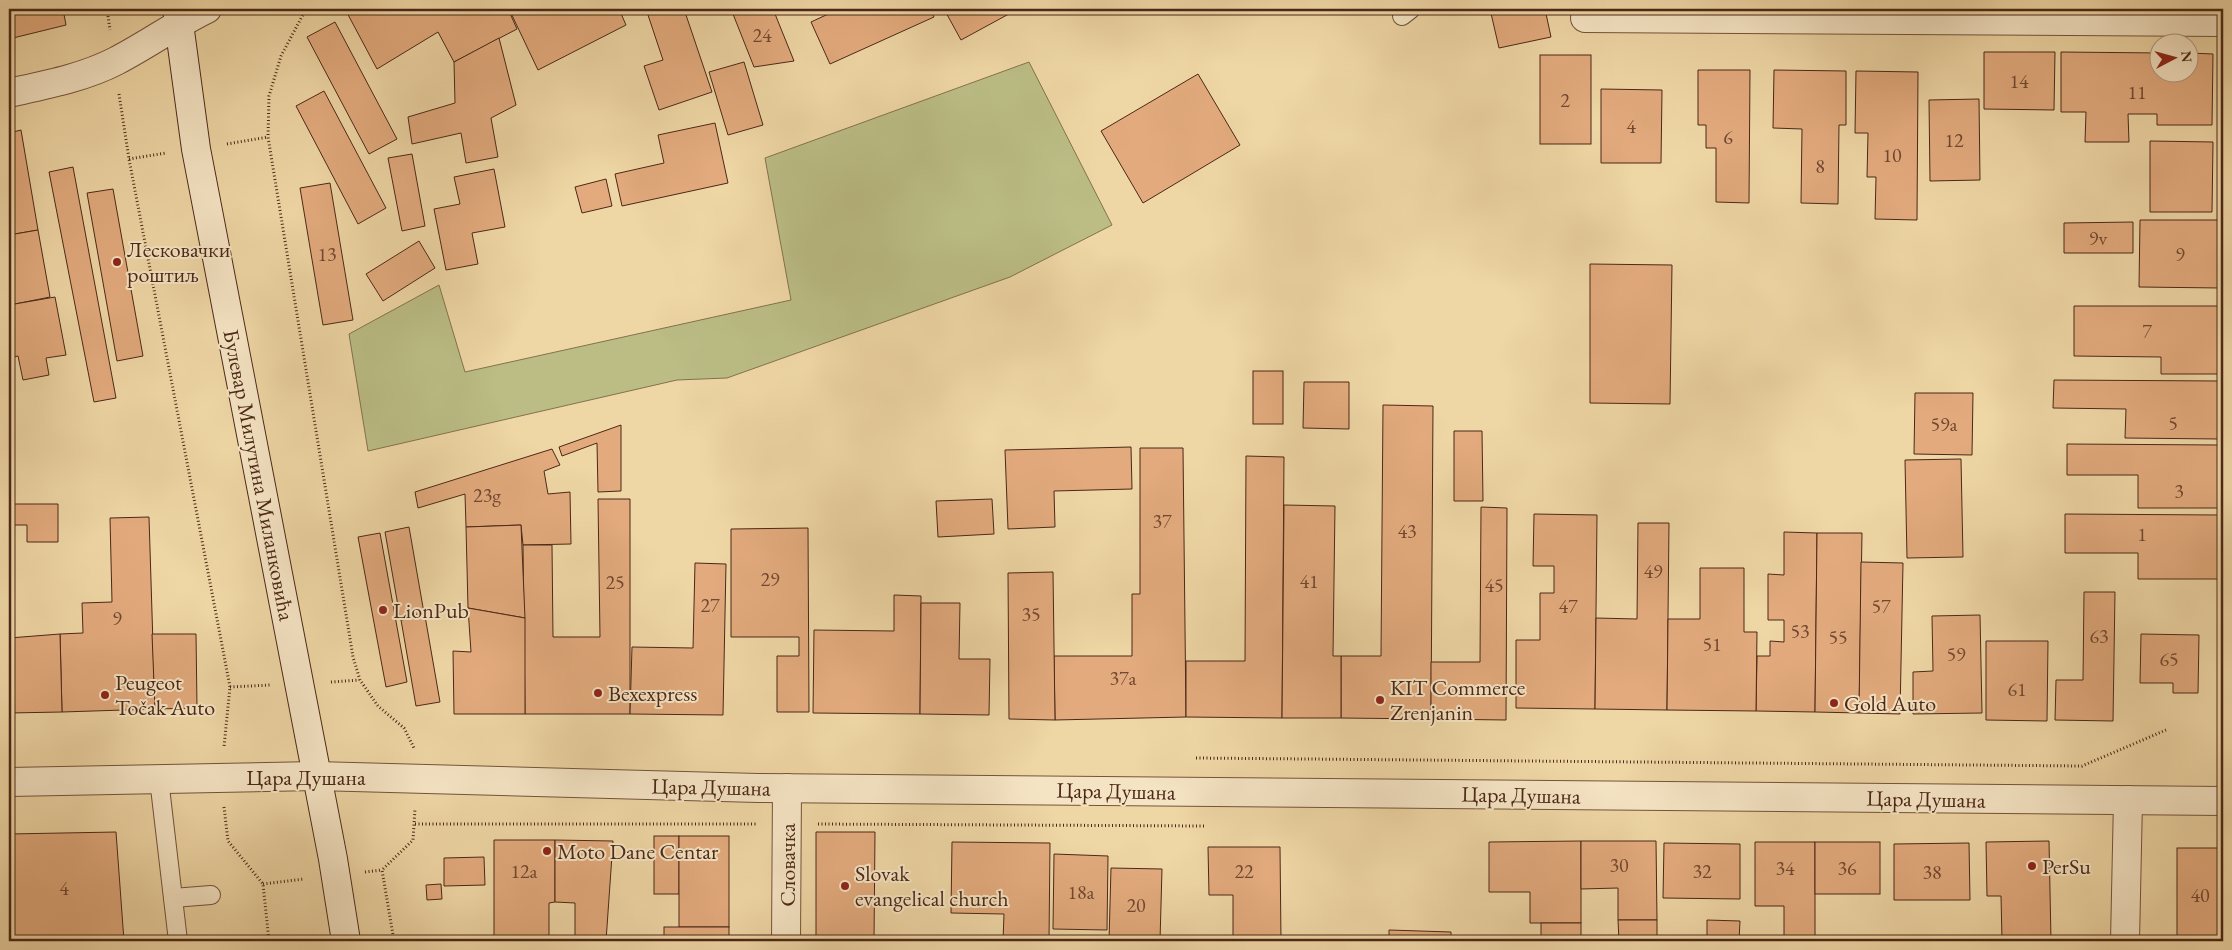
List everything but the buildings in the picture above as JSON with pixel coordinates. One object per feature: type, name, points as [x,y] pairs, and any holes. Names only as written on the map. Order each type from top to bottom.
[{"type":"street","points":[[9,93],[67,80],[115,62],[178,16],[207,9]]},
{"type":"street","points":[[1582,14],[2223,22]]},
{"type":"street","name":"Булевар Милутина Миланковића","points":[[178,16],[198,158],[334,867],[346,941]]},
{"type":"street","name":"Цара Душана","points":[[9,782],[316,776],[788,788],[2223,801]]},
{"type":"street","name":"Словачка","points":[[786,941],[788,788]]},
{"type":"street","points":[[2125,941],[2128,800]]},
{"type":"lane","points":[[159,779],[178,941]]},
{"type":"lane","points":[[173,898],[211,894]]},
{"type":"path","points":[[107,9],[129,159],[230,687],[220,778],[228,841],[263,884],[269,941]]},
{"type":"path","points":[[306,9],[281,56],[271,88],[269,96],[268,137],[353,657],[360,680],[378,706],[404,728],[416,751],[413,840],[382,870],[394,941]]},
{"type":"path","points":[[1187,758],[2082,766],[2166,730]]},
{"type":"green space","points":[[1029,62],[1112,225],[1010,277],[727,378],[677,380],[368,451],[349,334],[439,285],[465,372],[791,300],[765,158]]},
{"type":"place","name":"Лесковачки роштиљ","points":[[117,262]]},
{"type":"place","name":"LionPub","points":[[383,610]]},
{"type":"place","name":"Bexexpress","points":[[598,693]]},
{"type":"place","name":"Peugeot Točak Auto","points":[[105,695]]},
{"type":"place","name":"KIT Commerce Zrenjanin","points":[[1380,700]]},
{"type":"place","name":"Gold Auto","points":[[1834,703]]},
{"type":"place","name":"Moto Dane Centar","points":[[547,851]]},
{"type":"place","name":"PerSu","points":[[2032,866]]},
{"type":"place","name":"Slovak evangelical church","points":[[845,886]]}]
